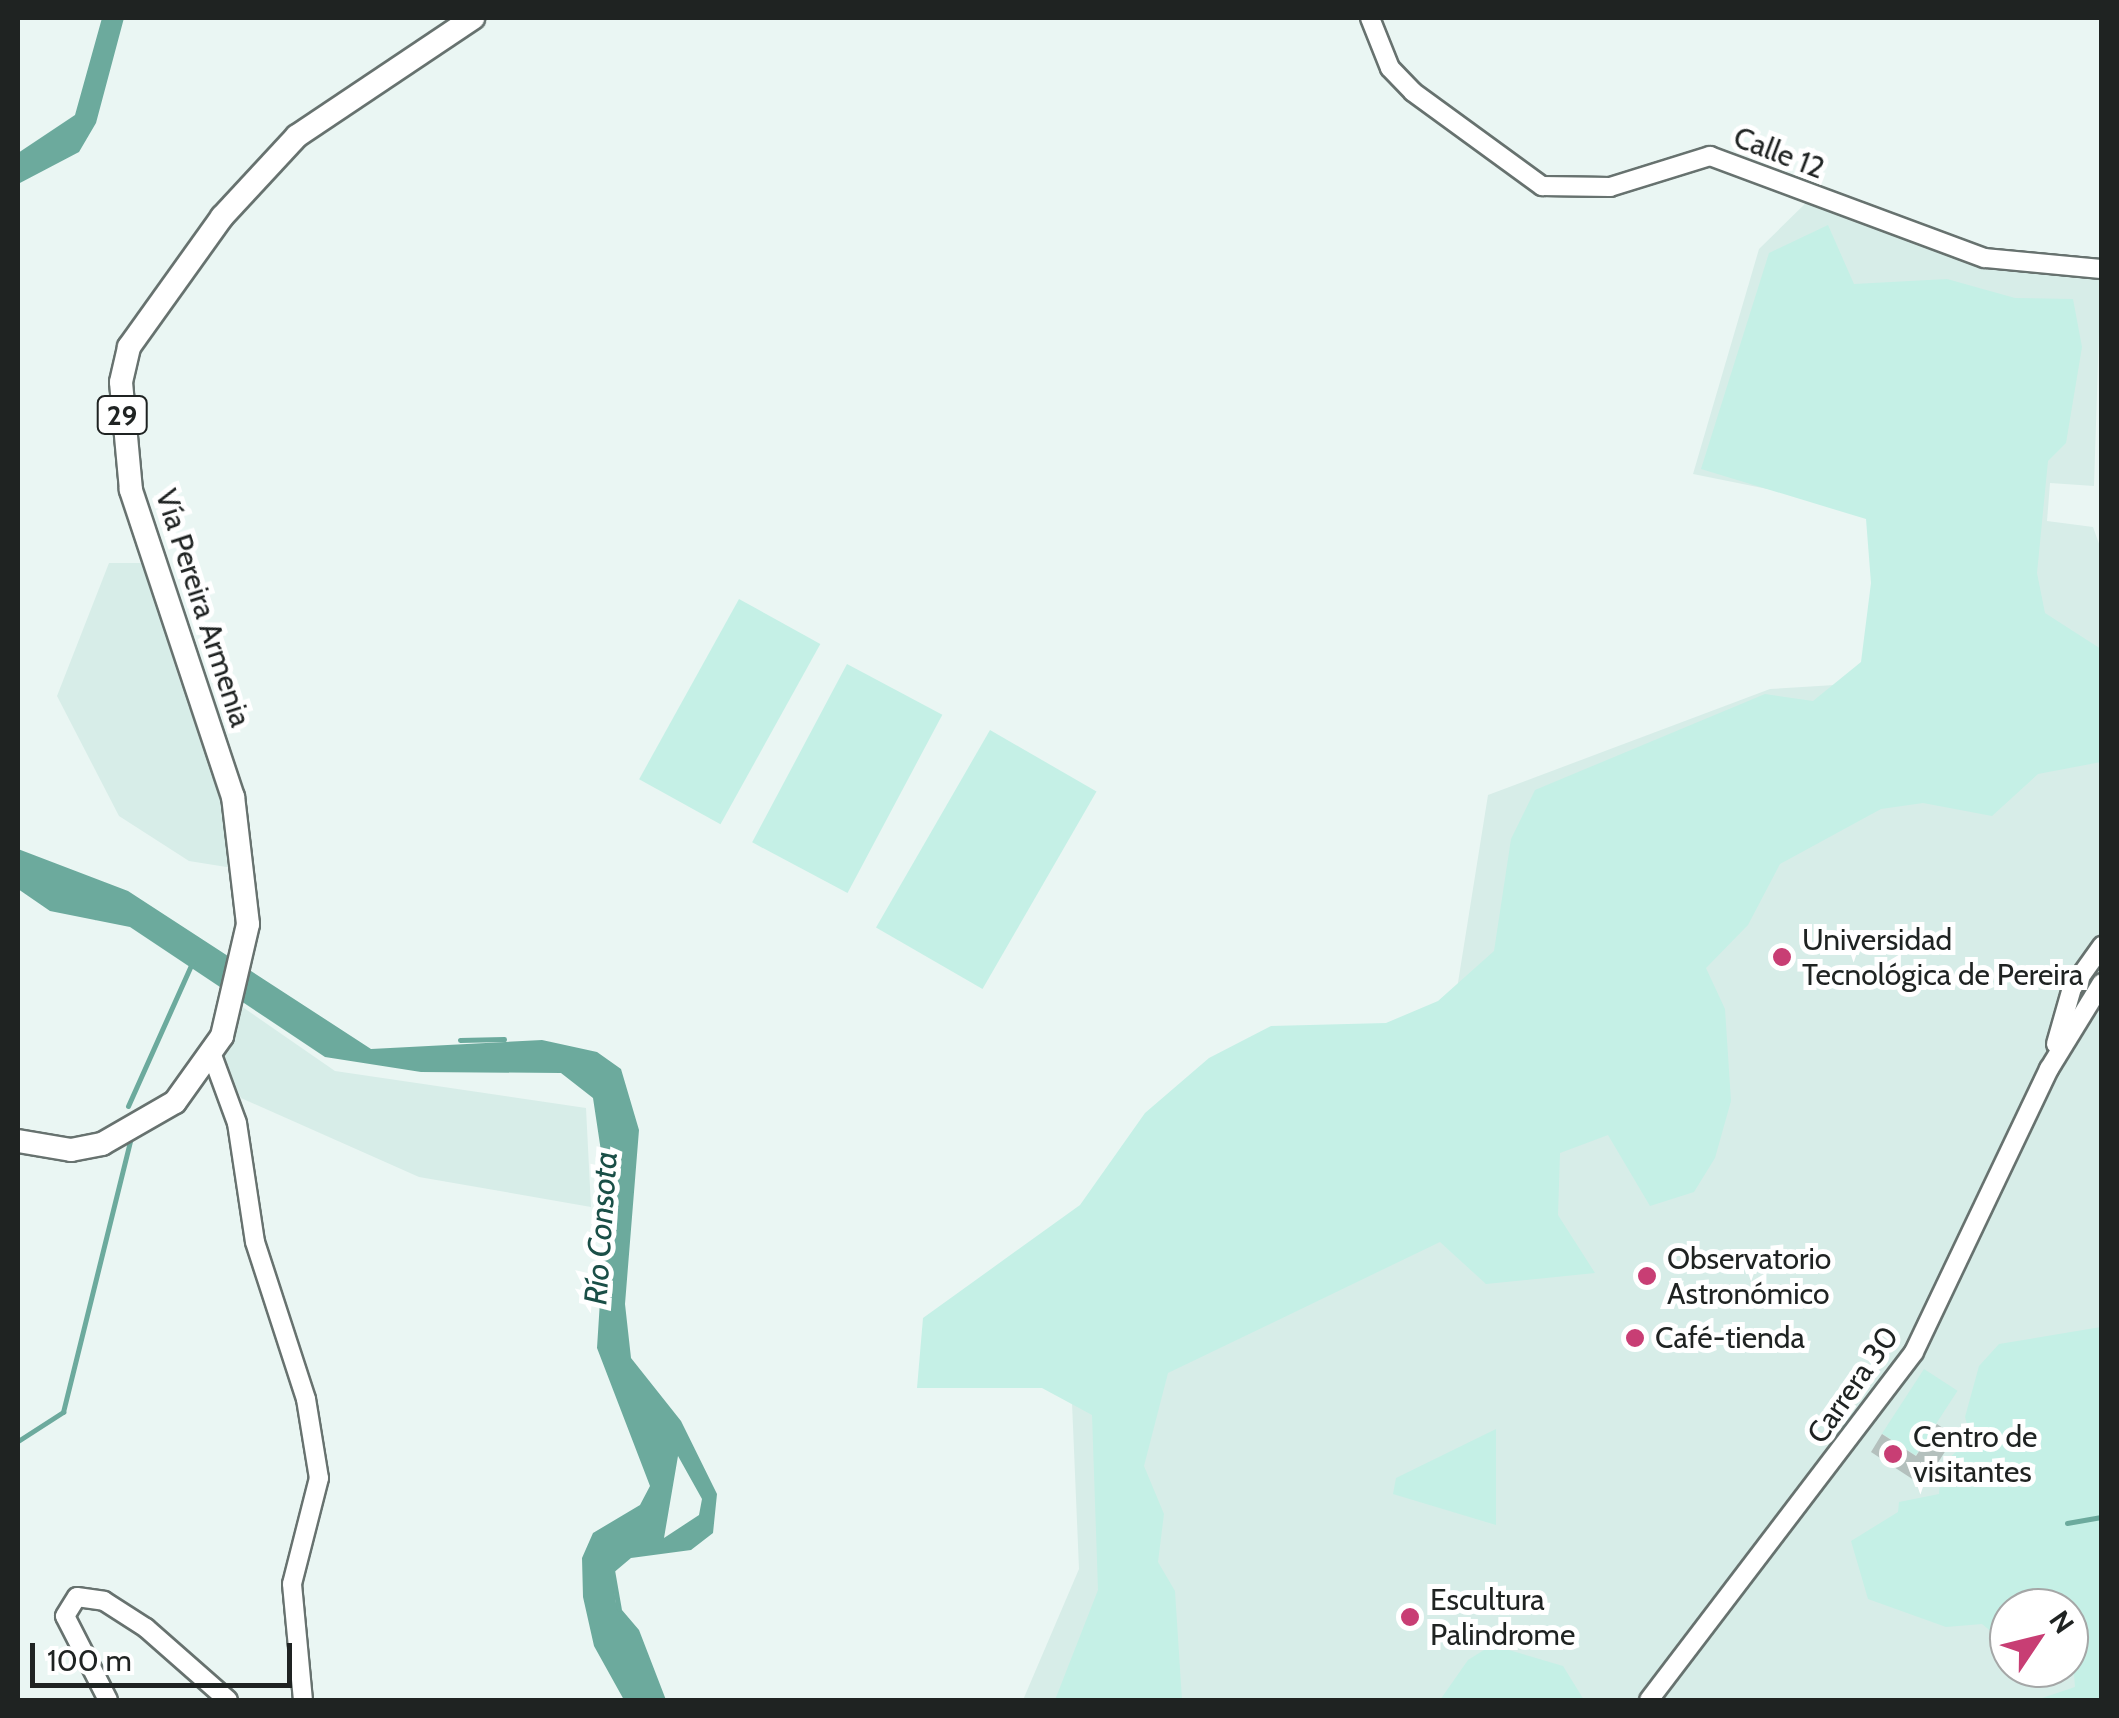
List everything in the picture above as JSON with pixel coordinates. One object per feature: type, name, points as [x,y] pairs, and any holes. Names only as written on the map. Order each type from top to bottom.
[{"type":"main road","name":"Vía Pereira Armenia","points":[[212,1056],[232,1003],[250,895],[234,797],[131,490],[122,382],[130,348],[222,217],[297,136],[473,18]]},
{"type":"main road","name":"29","points":[[18,1141],[71,1150],[139,1129],[212,1056]]},
{"type":"street","name":"Calle 12","points":[[1372,26],[1413,92],[1542,186],[1610,187],[1710,156],[1985,258],[2102,269]]},
{"type":"street","name":"Carrera 30","points":[[2049,1069],[2072,988],[2102,946]]},
{"type":"street","points":[[2072,988],[2098,996]]},
{"type":"street","name":"Carrera 30","points":[[1650,1700],[1914,1352],[2049,1069],[2098,996]]},
{"type":"street","points":[[212,1056],[237,1122],[255,1242],[306,1399],[319,1478],[292,1584],[303,1700]]},
{"type":"street","points":[[108,1700],[65,1616],[77,1596],[104,1600],[146,1628],[228,1700]]},
{"type":"shaded area","points":[[102,18],[124,18],[96,123],[79,152],[18,184],[18,153],[75,115]]},
{"type":"shaded area","name":"Universidad Tecnológica de Pereira","points":[[1813,196],[1985,258],[2101,269],[2094,486],[2050,483],[2047,521],[2093,527],[2102,552],[2101,1700],[1023,1700],[1079,1569],[1066,1260],[1376,1080],[1456,995],[1488,795],[1770,689],[1867,683],[1877,511],[1693,474],[1759,249]]},
{"type":"shaded area","points":[[1828,225],[1854,284],[1947,279],[2015,298],[2073,299],[2082,347],[2066,443],[2048,461],[2037,573],[2045,613],[2101,649],[2101,762],[2038,774],[1992,816],[1923,803],[1881,809],[1780,864],[1748,925],[1706,968],[1725,1009],[1731,1101],[1715,1158],[1694,1192],[1650,1206],[1608,1135],[1560,1153],[1558,1215],[1595,1273],[1486,1284],[1440,1242],[1168,1373],[1144,1466],[1164,1514],[1158,1562],[1175,1591],[1182,1700],[1055,1700],[1098,1590],[1092,1415],[1042,1388],[917,1388],[923,1318],[1080,1205],[1145,1113],[1209,1058],[1271,1026],[1386,1023],[1438,1001],[1494,951],[1511,839],[1535,790],[1765,694],[1813,701],[1861,662],[1871,583],[1866,519],[1701,469],[1769,253]]},
{"type":"shaded area","points":[[109,563],[146,563],[206,731],[239,869],[189,861],[119,816],[57,696]]},
{"type":"shaded area","points":[[739,599],[820,644],[720,824],[639,779]]},
{"type":"shaded area","points":[[847,664],[942,715],[848,893],[752,842]]},
{"type":"shaded area","points":[[990,730],[1097,792],[983,989],[876,927]]},
{"type":"shaded area","points":[[18,849],[128,891],[371,1049],[542,1040],[597,1052],[621,1069],[639,1130],[625,1304],[631,1358],[681,1421],[717,1494],[713,1533],[691,1550],[631,1558],[612,1574],[616,1603],[639,1630],[666,1700],[624,1700],[594,1646],[583,1597],[582,1558],[593,1533],[640,1505],[650,1486],[597,1348],[607,1191],[593,1098],[561,1073],[421,1072],[325,1057],[130,927],[50,911],[18,889]],"holes":[[[678,1456],[702,1499],[699,1515],[664,1538]]]},
{"type":"shaded area","points":[[241,1006],[335,1071],[586,1108],[591,1207],[419,1177],[241,1098],[219,1054]]},
{"type":"shaded area","points":[[2101,1327],[2101,1700],[2036,1700],[2072,1688],[2089,1688],[2089,1588],[1989,1588],[1989,1630],[1982,1624],[1946,1627],[1868,1599],[1851,1541],[1898,1512],[1899,1502],[1939,1494],[1941,1465],[1971,1439],[1965,1417],[1979,1366],[1999,1344]]},
{"type":"shaded area","points":[[1924,1369],[1958,1391],[1916,1455],[1882,1434]]},
{"type":"shaded area","points":[[1496,1429],[1496,1525],[1393,1494],[1396,1478]]},
{"type":"shaded area","points":[[1492,1645],[1563,1666],[1584,1700],[1440,1700],[1468,1660]]},
{"type":"building","name":"Centro de visitantes","points":[[1937,1424],[1955,1436],[1923,1486],[1871,1452],[1882,1434],[1916,1456]]},
{"type":"waterway","points":[[128,1106],[192,963]]},
{"type":"waterway","name":"Río Consota","points":[[460,1040],[504,1039]]},
{"type":"waterway","points":[[18,1441],[63,1412],[131,1138]]},
{"type":"waterway","points":[[2067,1523],[2102,1517]]},
{"type":"waterway","name":"Río Consota","points":[[612,1570],[619,1608]]},
{"type":"place","name":"Universidad Tecnológica de Pereira","points":[[1782,957]]},
{"type":"place","name":"Observatorio Astronómico","points":[[1647,1276]]},
{"type":"place","name":"Café-tienda","points":[[1635,1338]]},
{"type":"place","name":"Centro de visitantes","points":[[1893,1454]]},
{"type":"place","name":"Escultura Palindrome","points":[[1410,1617]]}]
